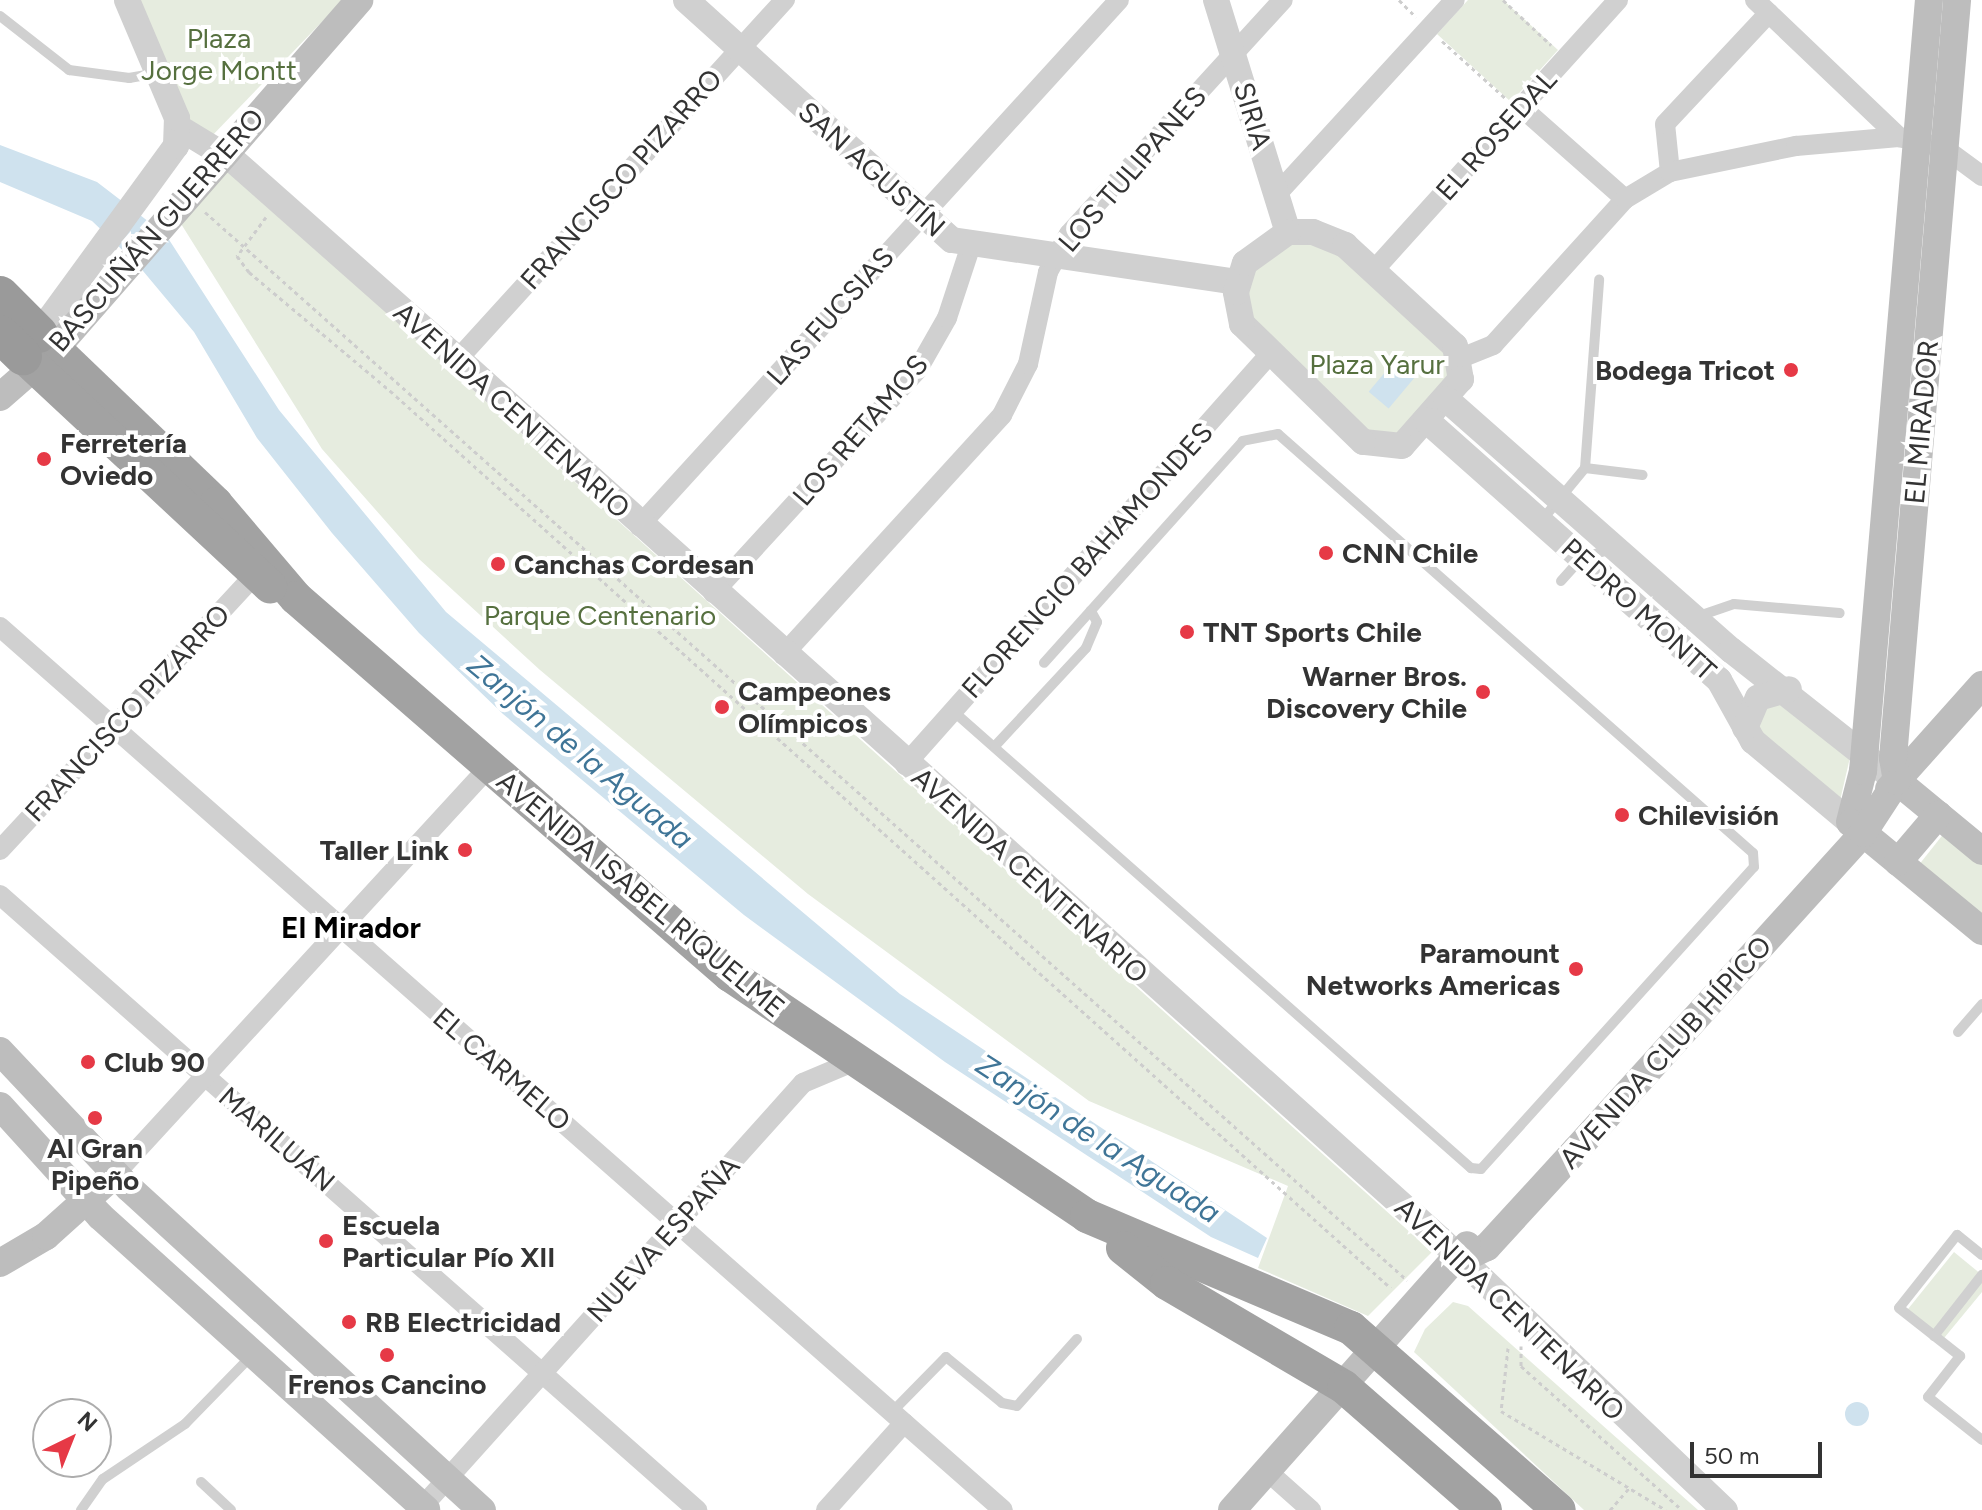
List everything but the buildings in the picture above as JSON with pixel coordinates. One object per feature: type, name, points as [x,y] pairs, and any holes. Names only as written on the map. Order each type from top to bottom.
[{"type":"highway","name":"AVENIDA ISABEL RIQUELME","points":[[0,295],[24,360],[254,576],[296,598]]},
{"type":"highway","name":"AVENIDA ISABEL RIQUELME","points":[[24,360],[216,504],[296,598],[730,975],[853,1062],[1087,1216],[1167,1283],[1344,1387],[1485,1510]]},
{"type":"highway","name":"AVENIDA ISABEL RIQUELME","points":[[1087,1216],[1209,1273],[1320,1312],[1379,1349],[1559,1510]]},
{"type":"main road","name":"BASCUÑÁN GUERRERO","points":[[24,360],[113,273],[359,0]]},
{"type":"main road","name":"EL MIRADOR","points":[[1857,828],[1899,331],[1908,138],[1929,0]]},
{"type":"main road","name":"EL MIRADOR","points":[[1897,781],[1896,726],[1957,0]]},
{"type":"main road","points":[[1899,331],[1929,333]]},
{"type":"main road","name":"AVENIDA CLUB HÍPICO","points":[[1232,1510],[1857,828],[1982,685]]},
{"type":"main road","points":[[1896,726],[1930,744]]},
{"type":"main road","name":"PEDRO MONTT","points":[[1897,781],[1982,851]]},
{"type":"main road","points":[[1898,862],[1938,815]]},
{"type":"main road","name":"PEDRO MONTT","points":[[1857,828],[1982,931]]},
{"type":"main road","points":[[4,1063],[163,1219],[482,1510]]},
{"type":"main road","points":[[0,1106],[85,1202],[424,1508]]},
{"type":"main road","points":[[0,1263],[85,1202],[115,1174]]},
{"type":"main road","points":[[136,1246],[163,1219]]},
{"type":"main road","points":[[254,1353],[279,1324]]},
{"type":"street","points":[[127,0],[178,127]]},
{"type":"street","name":"SAN AGUSTÍN","points":[[686,0],[921,217],[971,245],[1238,282]]},
{"type":"street","name":"FRANCISCO PIZARRO","points":[[458,359],[785,0]]},
{"type":"street","name":"LAS FUCSIAS","points":[[639,526],[1119,0]]},
{"type":"street","name":"SIRIA","points":[[1216,0],[1235,53],[1288,232]]},
{"type":"street","name":"LOS TULIPANES","points":[[783,655],[1002,415],[1028,364],[1054,258],[1283,0]]},
{"type":"street","points":[[1277,194],[1455,0]]},
{"type":"street","name":"EL ROSEDAL","points":[[1374,270],[1618,0]]},
{"type":"street","points":[[1670,172],[1665,124],[1762,6],[1908,138]]},
{"type":"street","points":[[1520,109],[1625,199]]},
{"type":"street","name":"AVENIDA CENTENARIO","points":[[178,127],[220,153],[458,359],[713,593],[1460,1260],[1521,1323],[1725,1510]]},
{"type":"street","name":"BASCUÑÁN GUERRERO","points":[[24,360],[97,248],[173,153],[178,127]]},
{"type":"street","points":[[1461,358],[1493,345],[1625,199],[1670,172],[1796,146],[1908,138],[1944,148],[1982,176]]},
{"type":"street","points":[[1288,232],[1328,236],[1374,270],[1448,336],[1461,358],[1461,379],[1402,446],[1372,447],[1269,355],[1242,324],[1238,282],[1256,249],[1288,232]]},
{"type":"street","name":"LOS RETAMOS","points":[[713,593],[918,369],[944,326],[971,245]]},
{"type":"street","name":"FLORENCIO BAHAMONDES","points":[[905,765],[1269,355]]},
{"type":"street","name":"PEDRO MONTT","points":[[1446,399],[1694,617],[1789,689],[1897,781]]},
{"type":"street","name":"PEDRO MONTT","points":[[1426,420],[1725,686],[1745,728],[1857,828]]},
{"type":"street","name":"FRANCISCO PIZARRO","points":[[0,850],[254,576]]},
{"type":"street","name":"EL CARMELO","points":[[0,627],[1003,1510]]},
{"type":"street","points":[[1745,728],[1758,698],[1789,689]]},
{"type":"street","points":[[115,1174],[489,767]]},
{"type":"street","name":"MARILUÁN","points":[[0,895],[697,1510]]},
{"type":"street","name":"NUEVA ESPAÑA","points":[[424,1508],[803,1083],[853,1062]]},
{"type":"street","points":[[826,1510],[898,1417]]},
{"type":"street","points":[[1267,1471],[1311,1510]]},
{"type":"lane","points":[[0,16],[69,70],[129,78],[158,73]]},
{"type":"lane","points":[[1541,522],[1585,468],[1599,280]]},
{"type":"lane","points":[[953,711],[1471,1168],[1481,1169],[1754,867],[1753,853],[1278,434],[1243,441],[1044,663]]},
{"type":"lane","points":[[1585,468],[1643,475]]},
{"type":"lane","points":[[1561,581],[1582,558],[1618,550]]},
{"type":"lane","points":[[1694,617],[1734,604],[1840,613]]},
{"type":"lane","points":[[995,746],[1086,648],[1097,622],[1091,611]]},
{"type":"lane","points":[[1958,1032],[1982,1004]]},
{"type":"lane","points":[[1982,1255],[1957,1235],[1899,1308],[1960,1356],[1928,1397],[1982,1440]]},
{"type":"lane","points":[[1934,1336],[1982,1275]]},
{"type":"lane","points":[[898,1417],[946,1357],[1002,1403],[1017,1406],[1077,1339]]},
{"type":"lane","points":[[81,1510],[103,1479],[185,1424],[254,1353]]},
{"type":"lane","points":[[201,1482],[231,1510]]},
{"type":"path","points":[[1399,0],[1520,109]]},
{"type":"path","points":[[1503,0],[1566,58]]},
{"type":"path","points":[[184,194],[1426,1297]]},
{"type":"path","points":[[279,202],[242,243],[237,256],[249,272],[396,396],[1391,1288]]},
{"type":"path","points":[[1521,1323],[1521,1366],[1682,1510]]},
{"type":"path","points":[[1508,1348],[1501,1411],[1666,1510]]},
{"type":"path","points":[[1610,1510],[1629,1488]]},
{"type":"green space","name":"Plaza Jorge Montt","points":[[136,0],[343,0],[209,139],[188,118]]},
{"type":"green space","points":[[1468,0],[1503,0],[1558,50],[1511,102],[1437,34]]},
{"type":"green space","name":"Parque Centenario","points":[[225,166],[1432,1252],[1368,1316],[1258,1268],[1288,1186],[1089,1101],[808,894],[540,670],[419,559],[322,449],[178,219]]},
{"type":"green space","name":"Plaza Yarur","points":[[1296,240],[1336,251],[1440,341],[1455,373],[1397,437],[1364,431],[1253,328],[1247,280],[1253,268]]},
{"type":"green space","points":[[1775,698],[1851,753],[1839,805],[1754,734],[1753,714]]},
{"type":"green space","points":[[1945,832],[1982,862],[1982,918],[1918,866]]},
{"type":"green space","points":[[1954,1252],[1982,1275],[1982,1292],[1940,1343],[1904,1314]]},
{"type":"green space","points":[[1453,1302],[1468,1306],[1698,1510],[1584,1510],[1414,1352],[1425,1329]]},
{"type":"water","name":"Zanjón de la Aguada","points":[[0,145],[97,182],[166,235],[279,410],[446,612],[900,994],[1267,1238],[1258,1258],[1211,1237],[945,1062],[744,915],[503,714],[419,633],[332,533],[257,438],[194,332],[138,265],[92,221],[0,182]]},
{"type":"water","points":[[1397,358],[1417,375],[1389,408],[1369,392]]},
{"type":"water","points":[[1857,1402],[1866,1405],[1869,1414],[1866,1423],[1857,1426],[1848,1423],[1845,1414],[1848,1405]]},
{"type":"place","name":"Bodega Tricot","points":[[1791,370]]},
{"type":"place","name":"Ferretería Oviedo","points":[[44,459]]},
{"type":"place","name":"CNN Chile","points":[[1326,553]]},
{"type":"place","name":"Canchas Cordesan","points":[[498,564]]},
{"type":"place","name":"TNT Sports Chile","points":[[1187,632]]},
{"type":"place","name":"Warner Bros. Discovery Chile","points":[[1483,692]]},
{"type":"place","name":"Campeones Olímpicos","points":[[722,707]]},
{"type":"place","name":"Chilevisión","points":[[1622,815]]},
{"type":"place","name":"Taller Link","points":[[465,850]]},
{"type":"place","name":"Paramount Networks Americas","points":[[1576,969]]},
{"type":"place","name":"Club 90","points":[[88,1062]]},
{"type":"place","name":"Al Gran Pipeño","points":[[95,1118]]},
{"type":"place","name":"Escuela Particular Pío XII","points":[[326,1241]]},
{"type":"place","name":"RB Electricidad","points":[[349,1322]]},
{"type":"place","name":"Frenos Cancino","points":[[387,1355]]},
{"type":"district","name":"El Mirador","points":[[351,928]]}]
